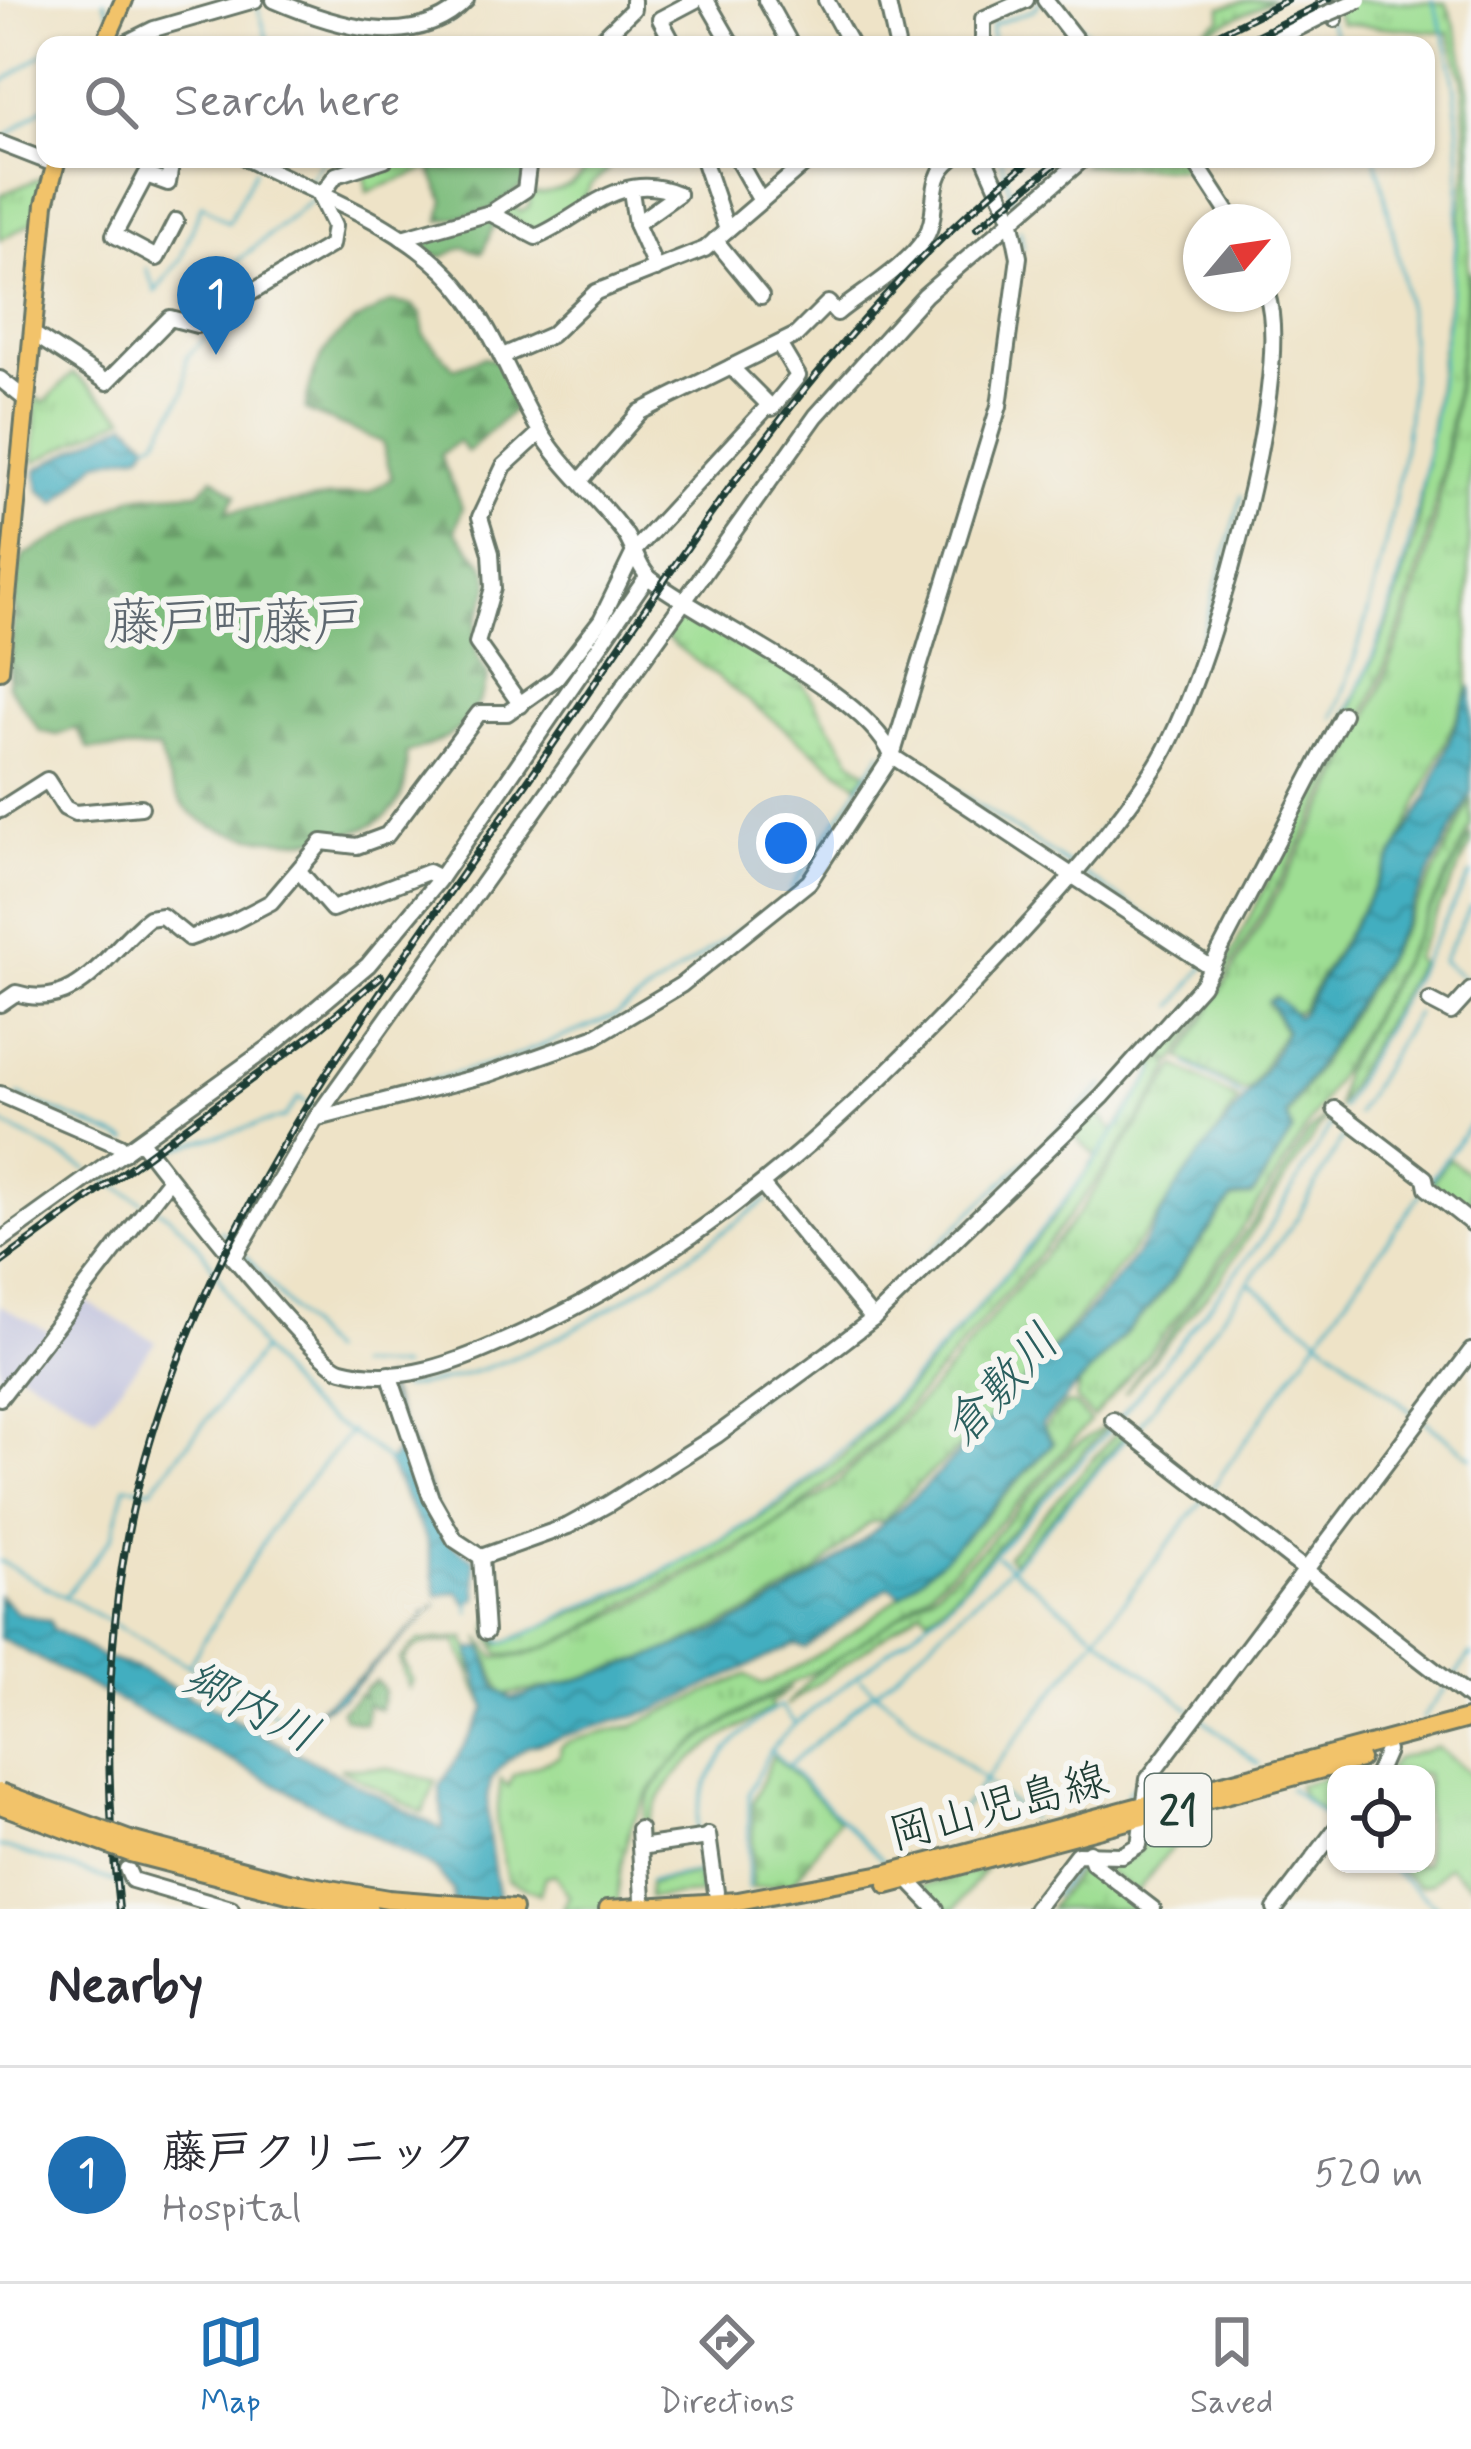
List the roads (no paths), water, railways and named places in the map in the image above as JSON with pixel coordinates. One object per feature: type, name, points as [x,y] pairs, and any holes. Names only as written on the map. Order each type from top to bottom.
[{"type":"main road","points":[[108,36],[124,0]]},
{"type":"main road","points":[[0,670],[24,398],[55,168]]},
{"type":"main road","name":"岡山児島線","points":[[753,1909],[908,1880],[1471,1718]]},
{"type":"main road","name":"岡山児島線","points":[[608,1909],[738,1900],[888,1873],[1471,1728]]},
{"type":"main road","points":[[0,1792],[130,1840],[288,1888]]},
{"type":"main road","points":[[0,1805],[130,1853],[288,1888],[376,1904],[513,1909]]},
{"type":"street","points":[[140,36],[253,0]]},
{"type":"street","points":[[274,0],[314,17],[388,32],[442,18],[466,0]]},
{"type":"street","points":[[607,36],[633,9],[633,0]]},
{"type":"street","points":[[669,36],[659,19],[696,0]]},
{"type":"street","points":[[706,0],[726,36]]},
{"type":"street","points":[[766,0],[786,36]]},
{"type":"street","points":[[826,0],[846,36]]},
{"type":"street","points":[[887,0],[895,16],[896,36]]},
{"type":"street","points":[[983,36],[983,20],[1026,0]]},
{"type":"street","points":[[1045,0],[1073,36]]},
{"type":"street","points":[[1281,36],[1359,0]]},
{"type":"street","points":[[0,143],[36,155]]},
{"type":"street","points":[[170,168],[168,183],[146,175],[114,236],[157,258],[176,221]]},
{"type":"street","points":[[266,168],[402,238],[459,287],[505,355],[541,432],[634,550],[646,577],[746,643],[780,658],[861,717],[886,740],[892,756],[1208,965]]},
{"type":"street","points":[[320,196],[337,176],[360,168]]},
{"type":"street","points":[[402,238],[490,213],[525,190],[528,168]]},
{"type":"street","points":[[705,168],[721,235],[761,296]]},
{"type":"street","points":[[742,168],[760,201]]},
{"type":"street","points":[[505,355],[551,335],[596,292],[689,258],[796,168]]},
{"type":"street","points":[[581,480],[640,412],[779,344],[828,303],[838,313],[924,240],[943,168]]},
{"type":"street","points":[[316,1118],[489,1074],[594,1036],[644,1009],[793,900],[892,756],[999,406],[1019,253],[1015,214],[990,168]]},
{"type":"street","points":[[234,1258],[316,1118],[830,400],[925,295],[1072,168]]},
{"type":"street","points":[[1199,168],[1222,204]]},
{"type":"street","points":[[490,213],[536,237],[590,201],[631,191],[678,194],[636,224]]},
{"type":"street","points":[[631,191],[636,224],[656,269]]},
{"type":"street","points":[[32,333],[107,382],[170,318],[197,325],[332,244],[334,226],[320,196]]},
{"type":"street","points":[[141,1141],[234,1258],[331,1366],[388,1380],[457,1362],[590,1303],[762,1185],[843,1119],[1073,872],[1157,764],[1196,681],[1270,398],[1274,341],[1270,312]]},
{"type":"street","points":[[0,1004],[16,993],[40,1000],[73,988],[149,918],[163,916],[189,938],[233,922],[271,902],[322,842],[357,846],[387,835],[479,713],[507,713],[521,705],[578,653],[634,550],[798,376],[779,344]]},
{"type":"street","points":[[731,367],[769,405]]},
{"type":"street","points":[[0,379],[24,398]]},
{"type":"street","points":[[521,705],[477,643],[493,588],[491,553],[480,517],[504,466],[541,432]]},
{"type":"street","points":[[0,1241],[344,988],[440,878],[646,577]]},
{"type":"street","points":[[388,1380],[431,1498],[455,1540],[478,1554],[568,1526],[717,1435],[869,1314],[1133,1065],[1208,965],[1343,714]]},
{"type":"street","points":[[0,810],[46,780],[64,808],[75,813],[142,807]]},
{"type":"street","points":[[299,871],[332,909],[428,872],[440,878]]},
{"type":"street","points":[[1430,1001],[1451,1012],[1471,990]]},
{"type":"street","points":[[0,1094],[119,1146],[124,1153]]},
{"type":"street","points":[[1345,1116],[1471,1222]]},
{"type":"street","points":[[0,1398],[169,1180]]},
{"type":"street","points":[[762,1185],[869,1314]]},
{"type":"street","points":[[1035,1909],[1075,1856],[1132,1851],[1142,1840],[1148,1779],[1302,1566],[1471,1351]]},
{"type":"street","points":[[1116,1422],[1471,1700]]},
{"type":"street","points":[[478,1554],[486,1632]]},
{"type":"street","points":[[1381,1765],[1387,1751]]},
{"type":"street","points":[[639,1828],[639,1904]]},
{"type":"street","points":[[640,1847],[702,1837],[716,1892]]},
{"type":"street","points":[[1275,1909],[1327,1841]]},
{"type":"street","points":[[1089,1852],[1093,1863],[1153,1909]]},
{"type":"street","points":[[128,1869],[132,1880],[231,1909]]},
{"type":"street","points":[[908,1880],[936,1909]]},
{"type":"water","points":[[127,422],[148,443],[142,453],[98,462],[56,503],[39,490],[36,469]]},
{"type":"water","points":[[1471,686],[1471,793],[1389,951],[1286,1114],[1292,1132],[1252,1195],[1232,1198],[1162,1292],[1041,1425],[1052,1443],[949,1553],[901,1595],[889,1586],[805,1648],[796,1644],[658,1709],[528,1746],[504,1764],[493,1777],[488,1804],[501,1909],[453,1909],[453,1890],[434,1868],[0,1638],[0,1596],[17,1613],[50,1621],[53,1629],[105,1658],[136,1668],[443,1830],[440,1787],[486,1708],[469,1650],[483,1648],[496,1688],[512,1699],[642,1660],[737,1622],[807,1581],[883,1524],[1020,1389],[1126,1267],[1176,1189],[1259,1078],[1286,1030],[1269,1001],[1277,998],[1297,1017],[1302,1013],[1427,798]]},
{"type":"water","points":[[383,1377],[451,1544],[474,1559],[477,1598],[467,1604],[458,1592],[437,1596],[427,1540],[388,1464],[401,1444]]},
{"type":"water","points":[[437,1604],[343,1697],[301,1721],[360,1677]]},
{"type":"waterway","points":[[448,22],[473,0]]},
{"type":"waterway","points":[[1054,0],[1091,36]]},
{"type":"waterway","points":[[1317,0],[1323,11]]},
{"type":"waterway","points":[[1347,713],[1388,617],[1403,568],[1433,418],[1453,276],[1458,114],[1453,74],[1432,0]]},
{"type":"waterway","points":[[104,1],[110,14]]},
{"type":"waterway","points":[[992,36],[992,25],[1033,10],[1040,1]]},
{"type":"waterway","points":[[258,7],[266,36]]},
{"type":"waterway","points":[[1328,20],[1336,36]]},
{"type":"waterway","points":[[67,36],[73,32],[75,36]]},
{"type":"waterway","points":[[373,36],[411,34]]},
{"type":"waterway","points":[[3,82],[36,58]]},
{"type":"waterway","points":[[0,91],[3,88]]},
{"type":"waterway","points":[[3,139],[36,113]]},
{"type":"waterway","points":[[309,181],[318,168]]},
{"type":"waterway","points":[[1004,168],[1015,209]]},
{"type":"waterway","points":[[1333,719],[1385,546],[1409,406],[1408,315],[1378,168]]},
{"type":"waterway","points":[[155,292],[180,260],[202,204],[228,223],[255,170]]},
{"type":"waterway","points":[[229,298],[243,289],[229,268],[313,199]]},
{"type":"waterway","points":[[1020,230],[1023,249]]},
{"type":"waterway","points":[[146,268],[155,290]]},
{"type":"waterway","points":[[148,443],[157,439],[185,391],[186,358],[233,309]]},
{"type":"waterway","points":[[985,428],[996,379]]},
{"type":"waterway","points":[[1197,654],[1242,496]]},
{"type":"waterway","points":[[791,889],[882,752]]},
{"type":"waterway","points":[[1085,850],[1134,786]]},
{"type":"waterway","points":[[957,791],[1074,868]]},
{"type":"waterway","points":[[1082,873],[1209,957]]},
{"type":"waterway","points":[[1341,1108],[1471,874]]},
{"type":"waterway","points":[[1470,983],[1442,961],[1471,906]]},
{"type":"waterway","points":[[383,1094],[508,1059],[615,1016],[741,928]]},
{"type":"waterway","points":[[1174,1006],[1205,966]]},
{"type":"waterway","points":[[1165,1044],[1175,1039],[1194,1003]]},
{"type":"waterway","points":[[1356,1114],[1416,1013]]},
{"type":"waterway","points":[[495,1624],[501,1643],[656,1575],[711,1546],[807,1480],[893,1401],[1027,1247],[1095,1160],[1156,1069],[1146,1060]]},
{"type":"waterway","points":[[1188,1064],[1244,1097]]},
{"type":"waterway","points":[[873,1307],[1104,1085]]},
{"type":"waterway","points":[[18,1095],[128,1141]]},
{"type":"waterway","points":[[159,1153],[285,1117],[299,1097],[315,1109]]},
{"type":"waterway","points":[[335,1106],[368,1098]]},
{"type":"waterway","points":[[1118,1420],[1262,1240],[1336,1116]]},
{"type":"waterway","points":[[0,1122],[88,1170]]},
{"type":"waterway","points":[[1430,1180],[1471,1123]]},
{"type":"waterway","points":[[1137,1428],[1296,1220],[1348,1128]]},
{"type":"waterway","points":[[103,1178],[142,1202]]},
{"type":"waterway","points":[[1212,1488],[1421,1193]]},
{"type":"waterway","points":[[401,1388],[501,1363],[548,1342],[639,1290],[767,1200]]},
{"type":"waterway","points":[[156,1208],[201,1250],[255,1340],[305,1403],[391,1465]]},
{"type":"waterway","points":[[220,1231],[237,1241]]},
{"type":"waterway","points":[[245,1255],[328,1352]]},
{"type":"waterway","points":[[1250,1283],[1416,1415]]},
{"type":"waterway","points":[[696,1441],[861,1318]]},
{"type":"waterway","points":[[65,1596],[112,1537],[125,1486],[152,1489],[261,1351]]},
{"type":"waterway","points":[[356,1366],[401,1367]]},
{"type":"waterway","points":[[1425,1421],[1471,1457]]},
{"type":"waterway","points":[[748,1889],[749,1792],[770,1750],[795,1724],[944,1608],[1112,1427]]},
{"type":"waterway","name":"郷内川","points":[[189,1664],[279,1516],[351,1431]]},
{"type":"waterway","points":[[875,1693],[1015,1563],[1128,1436]]},
{"type":"waterway","points":[[478,1551],[564,1519],[622,1487]]},
{"type":"waterway","points":[[938,1840],[1206,1496]]},
{"type":"waterway","points":[[997,1557],[1191,1710]]},
{"type":"waterway","name":"郷内川","points":[[0,1561],[283,1718],[306,1719]]},
{"type":"waterway","points":[[469,1602],[470,1613]]},
{"type":"waterway","points":[[1454,1677],[1471,1654]]},
{"type":"waterway","points":[[860,1679],[983,1779]]},
{"type":"waterway","points":[[1423,1718],[1445,1689]]},
{"type":"waterway","points":[[789,1765],[872,1693]]},
{"type":"waterway","points":[[696,1833],[710,1775],[733,1743],[780,1706],[794,1722]]},
{"type":"waterway","points":[[1200,1717],[1259,1764]]},
{"type":"waterway","points":[[1127,1794],[1186,1718]]},
{"type":"waterway","points":[[772,1751],[886,1863]]},
{"type":"waterway","points":[[985,1782],[1031,1818]]},
{"type":"waterway","points":[[1289,1788],[1327,1818]]},
{"type":"waterway","points":[[697,1842],[703,1892]]},
{"type":"waterway","points":[[0,1846],[130,1886]]},
{"type":"waterway","points":[[1054,1895],[1077,1865]]},
{"type":"waterway","points":[[649,1881],[699,1872]]},
{"type":"waterway","points":[[1395,1873],[1440,1909]]},
{"type":"railway","points":[[1214,36],[1287,0]]},
{"type":"railway","points":[[1256,36],[1329,0]]},
{"type":"railway","points":[[119,1909],[109,1729],[116,1609],[125,1549],[153,1432],[185,1341],[224,1253],[269,1169],[371,1006],[703,525],[823,368],[887,294],[1022,168]]},
{"type":"railway","points":[[977,228],[1050,168]]},
{"type":"railway","points":[[0,1263],[313,1034],[381,976]]},
{"type":"place","name":"藤戸クリニック","points":[[216,355]]},
{"type":"district","name":"藤戸町藤戸","points":[[236,621]]},
{"type":"water label","name":"倉敷川","points":[[1000,1384]]}]
